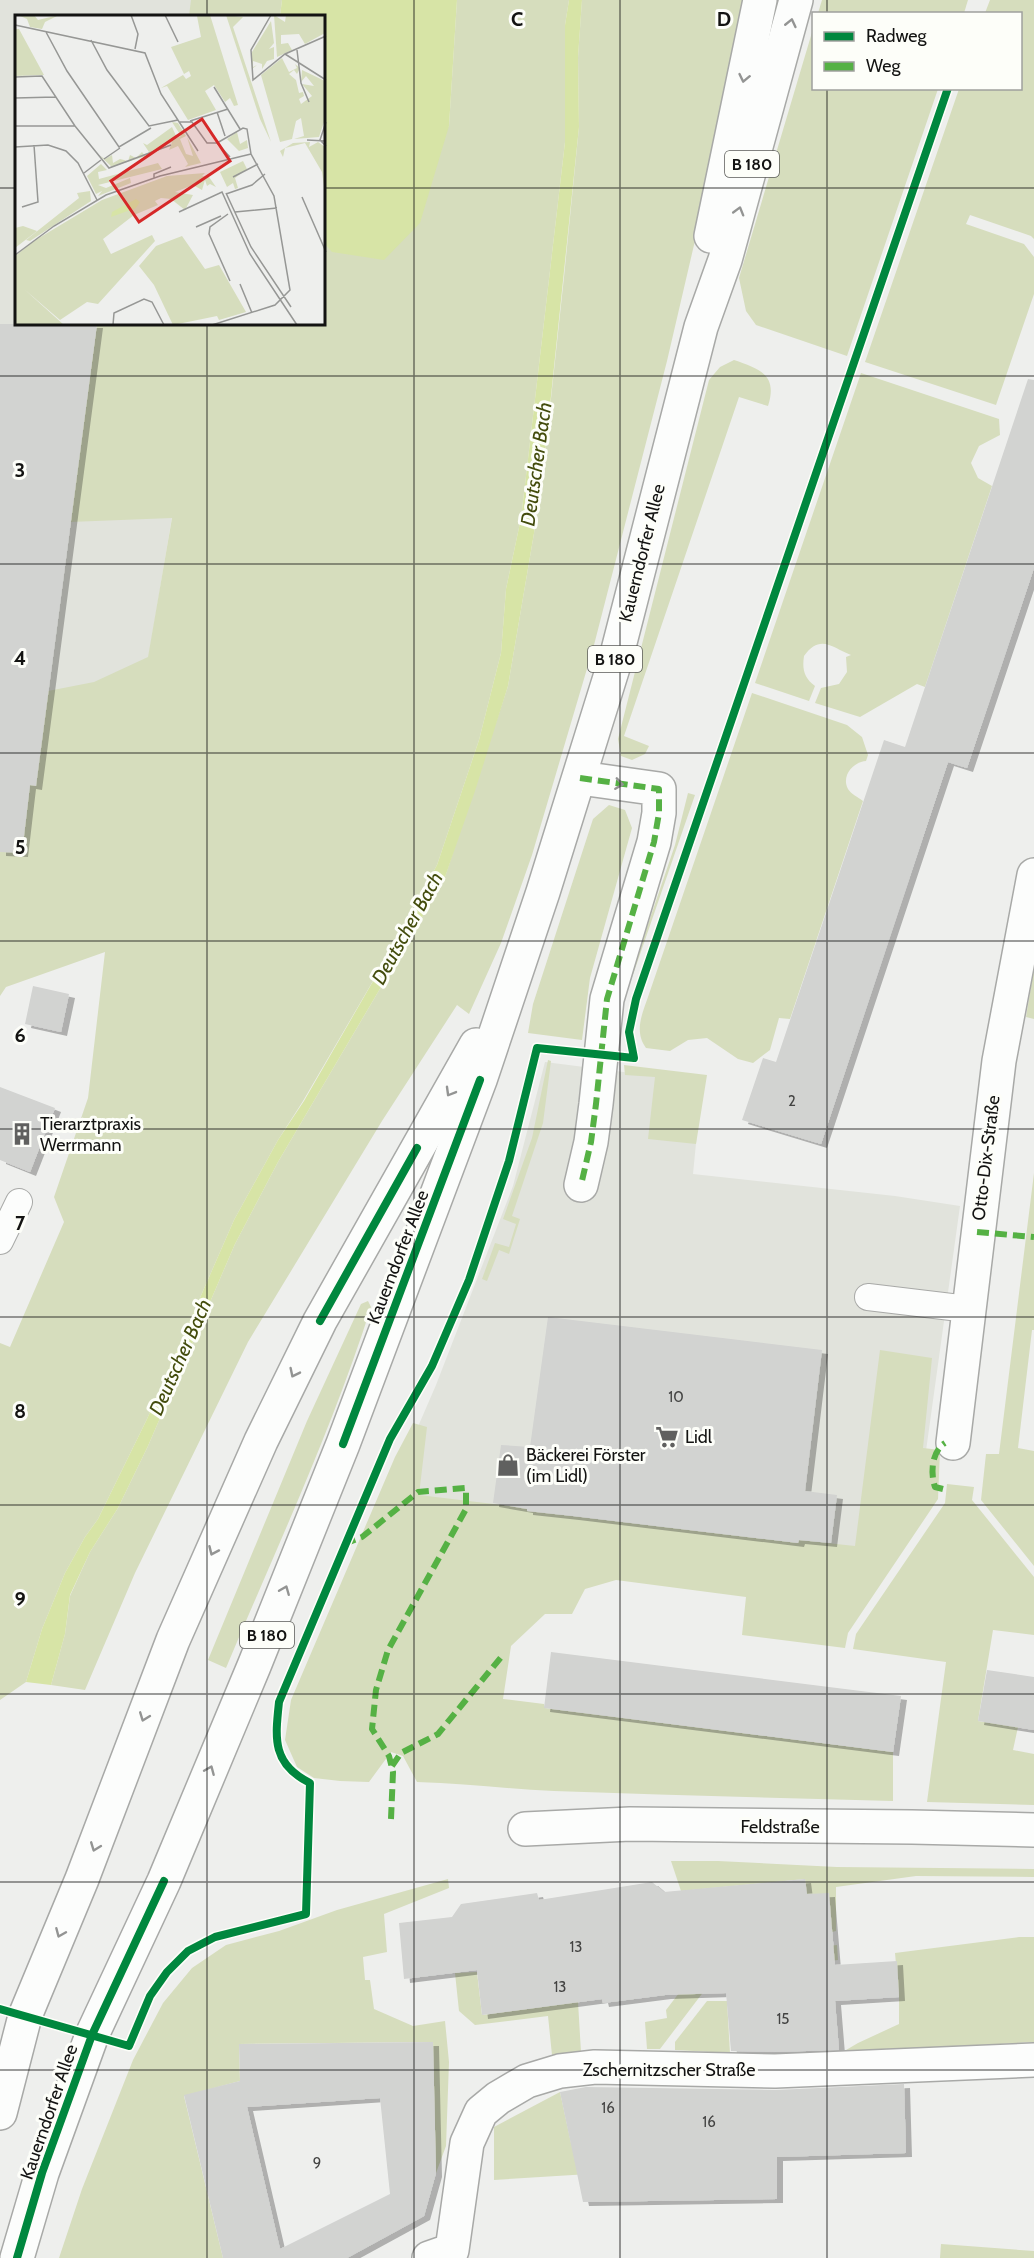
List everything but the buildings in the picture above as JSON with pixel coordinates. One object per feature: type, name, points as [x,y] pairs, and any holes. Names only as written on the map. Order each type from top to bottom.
[{"type":"main road","name":"Kauerndorfer Allee","points":[[701,327],[707,257],[760,0]]},
{"type":"main road","name":"Kauerndorfer Allee","points":[[17,2258],[42,2172],[92,2035],[164,1881],[241,1699],[326,1489],[480,1080],[580,778],[616,657],[701,327],[725,260],[796,0]]},
{"type":"main road","points":[[580,778],[659,789],[659,813],[654,842],[607,999],[591,1142],[581,1185]]},
{"type":"main road","name":"Otto-Dix-Straße","points":[[953,1443],[999,1061],[1034,875]]},
{"type":"main road","name":"Kauerndorfer Allee","points":[[0,2113],[25,2016],[82,1879],[173,1641],[261,1441],[320,1321],[510,986]]},
{"type":"main road","name":"Feldstraße","points":[[525,1829],[630,1824],[1034,1830]]},
{"type":"main road","name":"Zschernitzscher Straße","points":[[444,2255],[467,2143],[481,2112],[498,2098],[527,2081],[561,2071],[595,2067],[775,2071],[1034,2060]]},
{"type":"lane","points":[[0,1241],[19,1202]]},
{"type":"lane","points":[[868,1297],[968,1309]]},
{"type":"shaded area","points":[[0,0],[224,0],[224,15],[15,15],[15,326],[18,326],[172,517],[119,834],[0,827]]},
{"type":"shaded area","points":[[191,0],[282,0],[280,15],[189,15]]},
{"type":"shaded area","points":[[457,0],[569,0],[565,25],[565,142],[521,518],[506,589],[501,653],[479,740],[437,865],[387,957],[278,1140],[234,1220],[147,1419],[98,1519],[65,1573],[42,1629],[26,1682],[0,1700],[0,1343],[10,1347],[64,1222],[54,1197],[88,1098],[105,952],[6,987],[0,996],[0,821],[25,824],[48,691],[94,682],[148,657],[172,518],[70,522],[97,326],[326,326],[326,245],[333,252],[449,126]]},
{"type":"shaded area","points":[[582,0],[751,0],[667,361],[594,645],[532,855],[501,943],[469,1014],[457,1005],[382,1121],[248,1342],[135,1573],[85,1690],[51,1685],[65,1634],[70,1596],[90,1552],[118,1508],[148,1446],[235,1244],[278,1162],[444,880],[508,686],[541,492],[579,127],[578,57]]},
{"type":"shaded area","points":[[822,0],[968,0],[964,12],[818,12]]},
{"type":"shaded area","points":[[990,0],[1034,0],[1034,239],[970,215],[966,224],[1024,244],[1034,257],[1034,294],[996,405],[865,362],[959,90],[1022,90],[1022,12],[985,12]]},
{"type":"shaded area","points":[[812,32],[812,90],[938,90],[847,356],[756,325],[746,311],[739,278]]},
{"type":"shaded area","points":[[734,360],[759,370],[768,380],[771,387],[768,406],[739,397],[624,736],[649,746],[645,754],[632,760],[621,756],[618,739],[709,380],[720,367]]},
{"type":"shaded area","points":[[861,373],[999,419],[1000,435],[979,446],[971,463],[978,478],[992,486],[925,687],[917,684],[860,717],[815,703],[821,688],[839,684],[847,672],[846,657],[851,655],[827,644],[816,645],[804,656],[805,673],[808,680],[815,686],[809,701],[755,683]]},
{"type":"shaded area","points":[[752,693],[847,725],[862,737],[868,755],[866,761],[850,770],[846,784],[849,791],[863,801],[790,1019],[779,1018],[770,1050],[753,1063],[738,1059],[707,1038],[688,1040],[670,1051],[646,1048],[640,1036],[643,1010]]},
{"type":"shaded area","points":[[688,793],[695,795],[626,995],[629,980],[675,845]]},
{"type":"shaded area","points":[[609,805],[625,810],[632,828],[590,978],[582,1040],[528,1033],[533,1004],[593,819]]},
{"type":"shaded area","points":[[1034,968],[1034,1019],[1026,1017]]},
{"type":"shaded area","points":[[548,1060],[551,1061],[543,1123],[512,1216],[520,1219],[509,1254],[499,1250],[487,1281],[482,1279],[495,1243],[509,1247],[516,1224],[503,1219],[532,1138]]},
{"type":"shaded area","points":[[545,1062],[702,1082],[693,1174],[895,1196],[960,1206],[920,1494],[880,1563],[410,1519],[394,1482],[436,1385],[513,1186]]},
{"type":"shaded area","points":[[624,1065],[707,1075],[696,1144],[648,1139],[655,1077],[625,1075]]},
{"type":"shaded area","points":[[1034,1173],[1034,1330],[1032,1330],[1018,1448],[1034,1451],[1034,1566],[981,1500],[986,1454],[999,1454]]},
{"type":"shaded area","points":[[368,1301],[371,1307],[339,1399],[226,1668],[208,1660],[307,1421],[361,1304]]},
{"type":"shaded area","points":[[880,1350],[932,1358],[923,1448],[940,1450],[938,1499],[848,1633],[845,1648],[742,1635],[746,1597],[616,1580],[585,1589],[572,1614],[545,1614],[511,1646],[503,1699],[544,1704],[545,1708],[893,1752],[893,1801],[554,1791],[417,1782],[403,1756],[391,1752],[369,1782],[314,1778],[297,1767],[285,1740],[291,1700],[395,1457],[413,1423],[427,1427],[419,1495],[526,1508],[528,1511],[798,1543],[799,1540],[855,1546]]},
{"type":"shaded area","points":[[947,1484],[974,1487],[972,1500],[1034,1577],[1034,1635],[993,1630],[978,1721],[1018,1727],[1013,1750],[1034,1754],[1034,1805],[927,1802],[946,1662],[853,1649],[856,1634],[945,1503]]},
{"type":"shaded area","points":[[671,1861],[837,1867],[1034,1869],[1034,1877],[916,1876],[836,1887],[836,1931],[815,1936],[810,1933],[805,1879],[681,1891]]},
{"type":"shaded area","points":[[448,1879],[449,1888],[384,1914],[387,1952],[363,1957],[365,1980],[370,1980],[374,2009],[413,2026],[445,2021],[449,2062],[446,2146],[436,2173],[433,2042],[239,2044],[240,2081],[184,2096],[223,2258],[59,2258],[82,2189],[133,2060],[163,2003],[192,1968],[226,1945],[279,1931],[337,1910]]},
{"type":"shaded area","points":[[1034,1937],[1034,2042],[841,2053],[899,2024],[895,1953]]},
{"type":"shaded area","points":[[837,1945],[838,1960],[717,1974],[660,2049],[647,2049],[645,2022],[667,2018],[666,2010],[699,1967],[709,1961]]},
{"type":"shaded area","points":[[477,1972],[482,2015],[578,2002],[581,2052],[552,2055],[548,2016],[475,2025],[459,2011],[455,1973]]},
{"type":"shaded area","points":[[707,2001],[727,2001],[730,2053],[675,2050],[675,2042]]},
{"type":"shaded area","points":[[560,2092],[571,2143],[589,2174],[494,2180],[494,2127]]},
{"type":"shaded area","points":[[941,2244],[1034,2251],[1034,2258],[940,2258]]},
{"type":"water","points":[[282,0],[457,0],[449,126],[420,223],[384,260],[332,252],[326,245],[326,15],[280,15]]},
{"type":"water","name":"Deutscher Bach","points":[[569,0],[582,0],[578,57],[579,127],[541,492],[508,686],[475,791],[444,880],[278,1162],[235,1244],[148,1446],[118,1508],[90,1552],[70,1595],[65,1634],[51,1685],[26,1682],[42,1629],[65,1573],[98,1519],[147,1419],[234,1220],[278,1140],[304,1101],[387,957],[437,865],[479,740],[501,653],[506,589],[521,518],[565,142],[565,25]]},
{"type":"marked path","points":[[580,778],[659,789],[659,813],[654,842],[607,999],[591,1142],[581,1185]]},
{"type":"marked path","points":[[977,1232],[1034,1237]]},
{"type":"marked path","points":[[943,1489],[935,1487],[933,1469],[937,1451],[945,1443]]},
{"type":"marked path","points":[[344,1544],[362,1537],[418,1492],[466,1488],[466,1509],[388,1650],[376,1690],[372,1729],[389,1756],[393,1772],[391,1819]]},
{"type":"marked path","points":[[392,1766],[401,1753],[438,1734],[502,1656]]},
{"type":"cycle path","points":[[0,2009],[129,2046],[150,1996],[167,1972],[188,1951],[215,1937],[306,1914],[310,1783],[298,1776],[282,1759],[277,1739],[279,1702],[390,1439],[432,1366],[469,1280],[509,1161],[537,1048],[634,1058],[629,1032],[636,999],[947,90]]},
{"type":"cycle path","points":[[343,1444],[480,1080]]},
{"type":"cycle path","points":[[320,1321],[417,1148]]},
{"type":"cycle path","points":[[17,2258],[42,2173],[92,2035],[164,1881]]},
{"type":"place","name":"Tierarztpraxis Werrmann","points":[[22,1134]]},
{"type":"place","name":"Lidl","points":[[667,1437]]},
{"type":"place","name":"Bäckerei Förster (im Lidl)","points":[[508,1465]]}]
